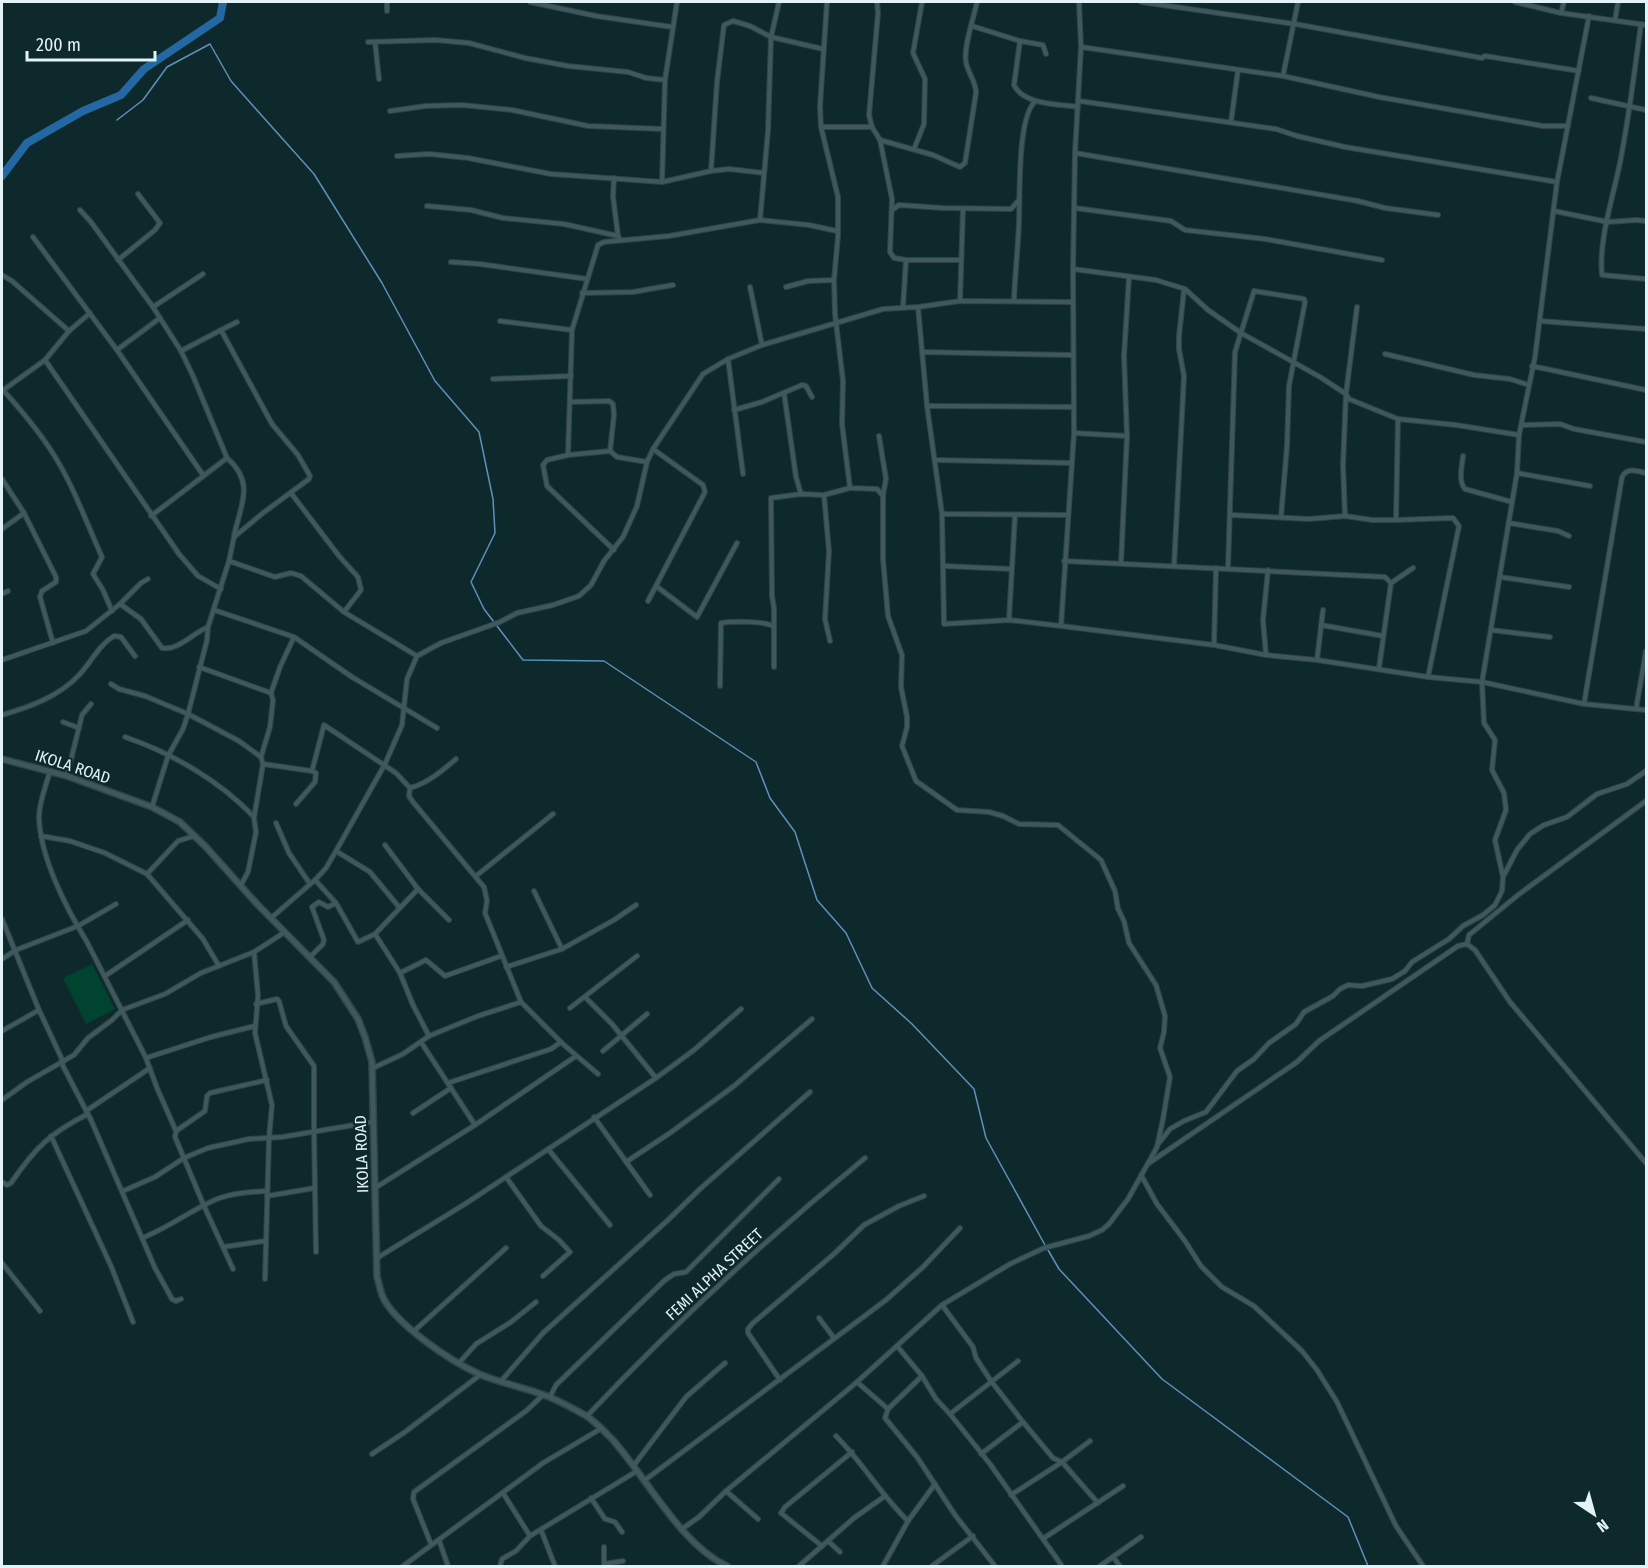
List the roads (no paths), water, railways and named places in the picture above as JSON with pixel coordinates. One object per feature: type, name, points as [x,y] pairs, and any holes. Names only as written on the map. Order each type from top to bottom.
[{"type":"street","points":[[387,2],[387,11]]},
{"type":"street","points":[[530,2],[596,16],[672,27]]},
{"type":"street","points":[[662,182],[665,80],[677,2]]},
{"type":"street","points":[[760,220],[768,131],[771,37],[779,2]]},
{"type":"street","points":[[827,2],[820,127],[837,197],[835,314],[843,381],[842,424],[850,488]]},
{"type":"street","points":[[877,2],[869,115],[872,127],[880,140],[892,199],[890,252],[894,258],[906,260],[961,260]]},
{"type":"street","points":[[914,149],[924,124],[925,79],[913,53],[922,2]]},
{"type":"street","points":[[880,140],[914,149],[960,167],[966,163],[976,85],[965,60],[977,2]]},
{"type":"street","points":[[1061,626],[1074,433],[1072,355],[1075,153],[1082,47],[1079,2]]},
{"type":"street","points":[[1141,2],[1295,24],[1482,58],[1485,56],[1579,71]]},
{"type":"street","points":[[1283,76],[1299,2]]},
{"type":"street","points":[[1517,2],[1561,13],[1644,25],[1601,263],[1602,275],[1647,279]]},
{"type":"street","points":[[1561,13],[1564,2]]},
{"type":"street","points":[[1615,20],[1618,2]]},
{"type":"street","points":[[682,1529],[857,1382],[942,1305],[1010,1264],[1044,1248],[1089,1236],[1102,1230],[1128,1199],[1157,1147],[1170,1129],[1206,1112],[1237,1071],[1254,1059],[1269,1043],[1296,1024],[1304,1012],[1348,985],[1362,986],[1392,980],[1405,971],[1412,962],[1449,939],[1463,926],[1495,905],[1502,891],[1503,877],[1496,840],[1506,810],[1504,793],[1492,770],[1495,740],[1484,723],[1482,682],[1517,473],[1519,435],[1523,425],[1535,357],[1557,182],[1588,16]]},
{"type":"street","points":[[711,171],[723,29],[729,22],[750,26],[771,37],[823,49]]},
{"type":"street","points":[[972,26],[1020,41],[1042,45],[1046,54]]},
{"type":"street","points":[[368,42],[435,40],[469,43],[525,58],[568,66],[628,72],[646,78],[665,80]]},
{"type":"street","points":[[1020,41],[1014,85],[1017,91],[1036,101],[1078,107]]},
{"type":"street","points":[[375,42],[379,79]]},
{"type":"street","points":[[1082,47],[1283,76],[1428,106],[1543,126],[1568,126]]},
{"type":"street","points":[[1231,122],[1238,70]]},
{"type":"street","points":[[1591,98],[1647,111]]},
{"type":"street","points":[[1014,300],[1018,201],[1025,119],[1031,104],[1036,101]]},
{"type":"street","points":[[1079,101],[1276,129],[1345,147],[1557,182]]},
{"type":"street","points":[[390,111],[426,106],[462,105],[512,111],[588,126],[662,129]]},
{"type":"street","points":[[820,127],[872,127]]},
{"type":"street","points":[[1075,153],[1358,201],[1385,208],[1438,215]]},
{"type":"street","points":[[397,156],[429,154],[479,160],[552,174],[662,182],[711,171],[740,169],[764,173]]},
{"type":"street","points":[[614,178],[613,196],[620,238]]},
{"type":"street","points":[[118,260],[155,230],[160,223],[138,194]]},
{"type":"street","points":[[892,199],[899,205],[1011,209],[1019,213]]},
{"type":"street","points":[[1011,209],[1018,201]]},
{"type":"street","points":[[892,210],[899,205]]},
{"type":"street","points":[[427,206],[471,210],[502,218],[564,224],[620,238]]},
{"type":"street","points":[[1075,208],[1171,221],[1185,230],[1265,239],[1382,260]]},
{"type":"street","points":[[960,301],[963,209]]},
{"type":"street","points":[[80,210],[153,307],[181,351],[227,458],[236,468],[244,483],[245,492],[229,561],[208,627],[207,640],[188,714],[183,729],[168,756],[152,807]]},
{"type":"street","points":[[1554,211],[1608,222],[1647,221]]},
{"type":"street","points":[[568,455],[572,330],[598,245],[620,238],[669,236],[760,220],[808,225],[837,231]]},
{"type":"street","points":[[33,237],[117,350],[203,475]]},
{"type":"street","points":[[903,307],[906,260]]},
{"type":"street","points":[[451,262],[587,279]]},
{"type":"street","points":[[1073,269],[1156,280],[1185,289],[1208,310],[1241,333],[1293,362],[1352,400],[1398,419],[1519,435]]},
{"type":"street","points":[[153,307],[202,274]]},
{"type":"street","points":[[2,275],[12,281],[69,331]]},
{"type":"street","points":[[1121,563],[1127,436],[1124,356],[1129,277]]},
{"type":"street","points":[[786,287],[808,281],[834,280]]},
{"type":"street","points":[[582,293],[633,292],[673,285]]},
{"type":"street","points":[[750,287],[762,345]]},
{"type":"street","points":[[1174,566],[1184,376],[1179,336],[1185,289]]},
{"type":"street","points":[[1228,568],[1235,352],[1254,291],[1304,299],[1303,321],[1289,386],[1281,517]]},
{"type":"street","points":[[271,918],[326,868],[385,764],[402,725],[407,679],[417,656],[441,643],[500,622],[518,613],[579,596],[591,585],[604,561],[623,537],[637,506],[647,462],[653,449],[703,374],[728,359],[762,345],[883,309],[960,301],[1073,302]]},
{"type":"street","points":[[918,307],[927,406],[942,514],[944,624],[1009,620],[1061,626],[1211,645],[1266,655],[1379,668],[1428,677],[1482,682],[1584,704],[1647,710]]},
{"type":"street","points":[[1345,516],[1343,465],[1346,394],[1357,308]]},
{"type":"street","points":[[90,313],[69,331],[45,360],[2,391],[33,423],[53,453],[102,557],[93,574],[112,611]]},
{"type":"street","points":[[830,324],[835,314]]},
{"type":"street","points":[[117,350],[160,318]]},
{"type":"street","points":[[500,321],[572,330]]},
{"type":"street","points":[[1539,321],[1647,329]]},
{"type":"street","points":[[181,351],[237,322]]},
{"type":"street","points":[[221,330],[272,424],[298,455],[308,472],[309,479],[234,537]]},
{"type":"street","points":[[922,352],[1072,355]]},
{"type":"street","points":[[1385,354],[1529,385]]},
{"type":"street","points":[[728,359],[743,474]]},
{"type":"street","points":[[45,360],[178,554],[198,576],[221,589]]},
{"type":"street","points":[[1532,366],[1647,390]]},
{"type":"street","points":[[493,379],[571,376]]},
{"type":"street","points":[[734,410],[762,402],[804,385],[812,397]]},
{"type":"street","points":[[784,393],[796,477],[801,494]]},
{"type":"street","points":[[570,402],[609,401],[613,404],[610,451]]},
{"type":"street","points":[[927,406],[1073,407]]},
{"type":"street","points":[[1396,520],[1398,419]]},
{"type":"street","points":[[1523,425],[1560,424],[1574,429],[1647,442]]},
{"type":"street","points":[[1074,433],[1127,436]]},
{"type":"street","points":[[879,436],[886,480],[883,496],[883,559],[888,616],[902,655],[901,687],[908,717],[902,740],[903,754],[916,781],[957,810],[989,812],[1019,824],[1058,825],[1101,860],[1115,891],[1118,909],[1127,928],[1129,943],[1156,985],[1165,1016],[1160,1048],[1170,1077],[1157,1147]]},
{"type":"street","points":[[648,601],[705,492],[703,485],[653,449]]},
{"type":"street","points":[[614,550],[547,486],[544,462],[568,455],[610,451],[617,457],[647,462]]},
{"type":"street","points":[[1463,456],[1461,479],[1465,489],[1512,502]]},
{"type":"street","points":[[151,516],[227,458]]},
{"type":"street","points":[[935,460],[1071,463]]},
{"type":"street","points":[[1584,704],[1622,477],[1624,472],[1629,470],[1647,473]]},
{"type":"street","points":[[1517,473],[1590,486]]},
{"type":"street","points":[[2,479],[24,513],[56,577],[56,582],[42,591],[40,597],[53,643]]},
{"type":"street","points":[[774,667],[771,498],[801,494],[824,495],[850,488],[877,489],[883,496]]},
{"type":"street","points":[[291,493],[358,577],[361,590],[344,612]]},
{"type":"street","points":[[824,495],[829,551],[825,619],[830,641]]},
{"type":"street","points":[[2,528],[24,513]]},
{"type":"street","points":[[942,514],[1067,515]]},
{"type":"street","points":[[1009,620],[1015,515]]},
{"type":"street","points":[[1231,515],[1309,519],[1345,516],[1372,520],[1453,518],[1459,526],[1428,677]]},
{"type":"street","points":[[1509,523],[1558,531],[1569,536]]},
{"type":"street","points":[[656,586],[697,616],[736,543]]},
{"type":"street","points":[[229,561],[275,577],[291,573],[301,576],[344,612],[417,656]]},
{"type":"street","points":[[1064,561],[1385,577],[1391,584]]},
{"type":"street","points":[[944,566],[1011,569]]},
{"type":"street","points":[[1211,645],[1216,568]]},
{"type":"street","points":[[1379,668],[1391,584],[1413,568]]},
{"type":"street","points":[[1266,655],[1263,620],[1268,570]]},
{"type":"street","points":[[1500,577],[1569,587]]},
{"type":"street","points":[[2,660],[19,652],[86,631],[148,579]]},
{"type":"street","points":[[2,594],[8,591]]},
{"type":"street","points":[[120,604],[141,619],[162,648],[175,648],[197,631],[208,627]]},
{"type":"street","points":[[214,610],[294,637],[352,677],[437,728]]},
{"type":"street","points":[[1317,660],[1323,610]]},
{"type":"street","points":[[720,686],[721,623],[761,623],[774,627]]},
{"type":"street","points":[[1321,625],[1383,636]]},
{"type":"street","points":[[1491,630],[1550,638]]},
{"type":"street","points":[[2,715],[47,699],[78,676],[98,651],[114,636],[121,637],[135,656]]},
{"type":"street","points":[[261,758],[270,727],[273,700],[271,693],[294,637]]},
{"type":"street","points":[[1636,709],[1647,651]]},
{"type":"street","points":[[199,667],[271,693]]},
{"type":"street","points":[[111,684],[118,689],[146,696],[188,714],[239,741],[261,758],[263,764],[254,818],[256,832],[248,872],[241,885]]},
{"type":"street","points":[[67,776],[82,715],[91,704]]},
{"type":"street","points":[[63,722],[79,728]]},
{"type":"street","points":[[312,771],[324,724],[396,772],[410,788],[409,796],[476,876],[487,894],[486,913],[520,1002],[598,1074]]},
{"type":"street","points":[[125,737],[153,747],[215,784],[242,805],[254,818]]},
{"type":"street","name":"IKOLA ROAD","points":[[2,759],[67,776],[152,807],[180,822],[196,836],[271,918],[334,982],[350,1005],[365,1037],[372,1068],[377,1277],[382,1296],[398,1318],[459,1363],[480,1374],[543,1394],[587,1416],[602,1428],[636,1468],[682,1529],[718,1565],[727,1566]]},
{"type":"street","points":[[410,788],[430,779],[456,759]]},
{"type":"street","points":[[263,764],[316,773],[315,782],[296,804]]},
{"type":"street","points":[[50,770],[40,807],[41,836],[47,858],[78,926],[146,1058],[176,1131],[183,1158],[233,1269]]},
{"type":"street","points":[[1503,877],[1517,850],[1530,834],[1544,825],[1568,817],[1597,794],[1627,784],[1647,771]]},
{"type":"street","points":[[1467,944],[1469,935],[1518,895],[1647,801]]},
{"type":"street","points":[[476,876],[553,814]]},
{"type":"street","points":[[276,823],[289,853],[310,884]]},
{"type":"street","points":[[41,836],[62,838],[96,850],[147,874],[188,920],[219,966]]},
{"type":"street","points":[[147,874],[178,841],[196,836]]},
{"type":"street","points":[[385,845],[418,889],[449,920]]},
{"type":"street","points":[[336,851],[370,872],[399,907]]},
{"type":"street","points":[[315,880],[336,903],[358,942],[375,934],[418,889]]},
{"type":"street","points":[[534,891],[562,948]]},
{"type":"street","points":[[310,957],[324,940],[312,907],[319,902],[328,907],[336,903]]},
{"type":"street","points":[[2,958],[16,950],[78,926],[116,904]]},
{"type":"street","points":[[506,967],[562,948],[614,920],[636,905]]},
{"type":"street","points":[[2,919],[39,1010],[63,1061],[63,1066],[87,1112],[142,1238],[171,1299],[176,1301],[181,1299]]},
{"type":"street","points":[[105,976],[188,920]]},
{"type":"street","points":[[2,1100],[80,1050],[88,1038],[122,1010],[165,994],[194,977],[254,952],[285,932]]},
{"type":"street","points":[[375,934],[400,973],[429,1036]]},
{"type":"street","points":[[1146,1166],[1297,1062],[1319,1041],[1384,996],[1458,946],[1467,944],[1475,950],[1510,1002],[1647,1163]]},
{"type":"street","points":[[254,952],[258,994],[255,1026],[257,1044],[272,1105],[268,1138],[265,1279]]},
{"type":"street","points":[[400,973],[426,960],[445,975],[501,956]]},
{"type":"street","points":[[570,1008],[637,956]]},
{"type":"street","points":[[585,997],[612,1024],[656,1078]]},
{"type":"street","points":[[256,1004],[279,1000],[286,1026],[314,1065],[316,1252]]},
{"type":"street","points":[[372,1068],[395,1059],[429,1036],[520,1002]]},
{"type":"street","points":[[377,1258],[506,1177],[656,1078],[694,1050],[741,1009]]},
{"type":"street","points":[[2,1030],[39,1010]]},
{"type":"street","points":[[603,1051],[647,1014]]},
{"type":"street","points":[[626,1162],[734,1086],[812,1018]]},
{"type":"street","points":[[146,1058],[211,1037],[255,1026]]},
{"type":"street","points":[[421,1042],[475,1125]]},
{"type":"street","points":[[448,1083],[550,1049],[561,1042]]},
{"type":"street","points":[[375,1188],[475,1125],[576,1056]]},
{"type":"street","points":[[2,1182],[7,1185],[11,1183],[30,1156],[63,1126],[150,1068]]},
{"type":"street","points":[[176,1131],[205,1111],[207,1096],[210,1093],[267,1080]]},
{"type":"street","points":[[413,1113],[451,1088]]},
{"type":"street","points":[[501,1381],[543,1333],[707,1182],[810,1092]]},
{"type":"street","points":[[594,1118],[650,1195]]},
{"type":"street","points":[[123,1191],[155,1177],[183,1158],[208,1148],[249,1139],[372,1122]]},
{"type":"street","points":[[51,1136],[111,1266],[133,1322]]},
{"type":"street","points":[[548,1149],[610,1225]]},
{"type":"street","name":"FEMI ALPHA STREET","points":[[587,1416],[698,1305],[792,1218],[865,1158]]},
{"type":"street","points":[[1141,1175],[1157,1204],[1201,1266],[1222,1287],[1254,1306],[1302,1351],[1317,1370],[1337,1402],[1396,1526],[1423,1566]]},
{"type":"street","points":[[506,1177],[541,1226],[570,1252],[543,1276]]},
{"type":"street","points":[[550,1397],[554,1387],[655,1289],[674,1274],[686,1272],[779,1179]]},
{"type":"street","points":[[142,1238],[217,1199],[235,1194],[267,1194],[315,1188]]},
{"type":"street","points":[[780,1380],[748,1333],[748,1329],[864,1225],[899,1206],[924,1196]]},
{"type":"street","points":[[645,1480],[886,1300],[960,1228]]},
{"type":"street","points":[[223,1247],[265,1241]]},
{"type":"street","points":[[414,1331],[506,1248]]},
{"type":"street","points":[[2,1263],[40,1311]]},
{"type":"street","points":[[459,1363],[476,1344],[511,1322],[536,1302]]},
{"type":"street","points":[[942,1305],[973,1347],[976,1358],[991,1382],[1053,1458],[1062,1462],[1098,1503]]},
{"type":"street","points":[[819,1318],[834,1338]]},
{"type":"street","points":[[897,1346],[981,1454],[1044,1538],[1062,1566]]},
{"type":"street","points":[[950,1414],[1018,1361]]},
{"type":"street","points":[[500,1566],[502,1559],[516,1551],[530,1536],[636,1468],[686,1397],[725,1364]]},
{"type":"street","points":[[372,1454],[405,1432],[480,1374]]},
{"type":"street","points":[[922,1376],[888,1409],[885,1418],[995,1566]]},
{"type":"street","points":[[857,1382],[888,1409]]},
{"type":"street","points":[[431,1544],[413,1499],[414,1492],[526,1411],[543,1394]]},
{"type":"street","points":[[981,1454],[1023,1422]]},
{"type":"street","points":[[403,1566],[543,1463],[602,1428]]},
{"type":"street","points":[[836,1436],[852,1452],[885,1496],[908,1521]]},
{"type":"street","points":[[1011,1495],[1090,1441]]},
{"type":"street","points":[[822,1546],[781,1513],[785,1507],[852,1452]]},
{"type":"street","points":[[884,1566],[908,1521],[935,1484]]},
{"type":"street","points":[[1044,1538],[1123,1486]]},
{"type":"street","points":[[726,1491],[758,1519]]},
{"type":"street","points":[[503,1493],[530,1536]]},
{"type":"street","points":[[799,1566],[854,1518],[885,1496]]},
{"type":"street","points":[[591,1498],[605,1519],[615,1522],[622,1532]]},
{"type":"street","points":[[541,1530],[555,1566]]},
{"type":"street","points":[[932,1566],[973,1536]]},
{"type":"street","points":[[1100,1566],[1141,1537]]},
{"type":"street","points":[[439,1540],[448,1566]]},
{"type":"street","points":[[828,1541],[840,1552]]},
{"type":"street","points":[[604,1547],[604,1565],[623,1561]]},
{"type":"street","points":[[1113,1557],[1120,1566]]},
{"type":"waterway","points":[[2,176],[27,143],[83,111],[121,95],[144,69],[220,18],[223,2]]},
{"type":"waterway","points":[[117,120],[143,100],[167,67],[210,44],[231,81],[314,174],[382,283],[435,381],[479,432],[493,499],[495,533],[471,582],[484,609],[523,660],[604,661],[756,762],[770,798],[795,832],[817,900],[846,933],[872,988],[912,1024],[974,1089],[986,1138],[1045,1245]]},
{"type":"waterway","points":[[1048,1250],[1059,1269],[1162,1379],[1348,1517],[1368,1566]]}]
